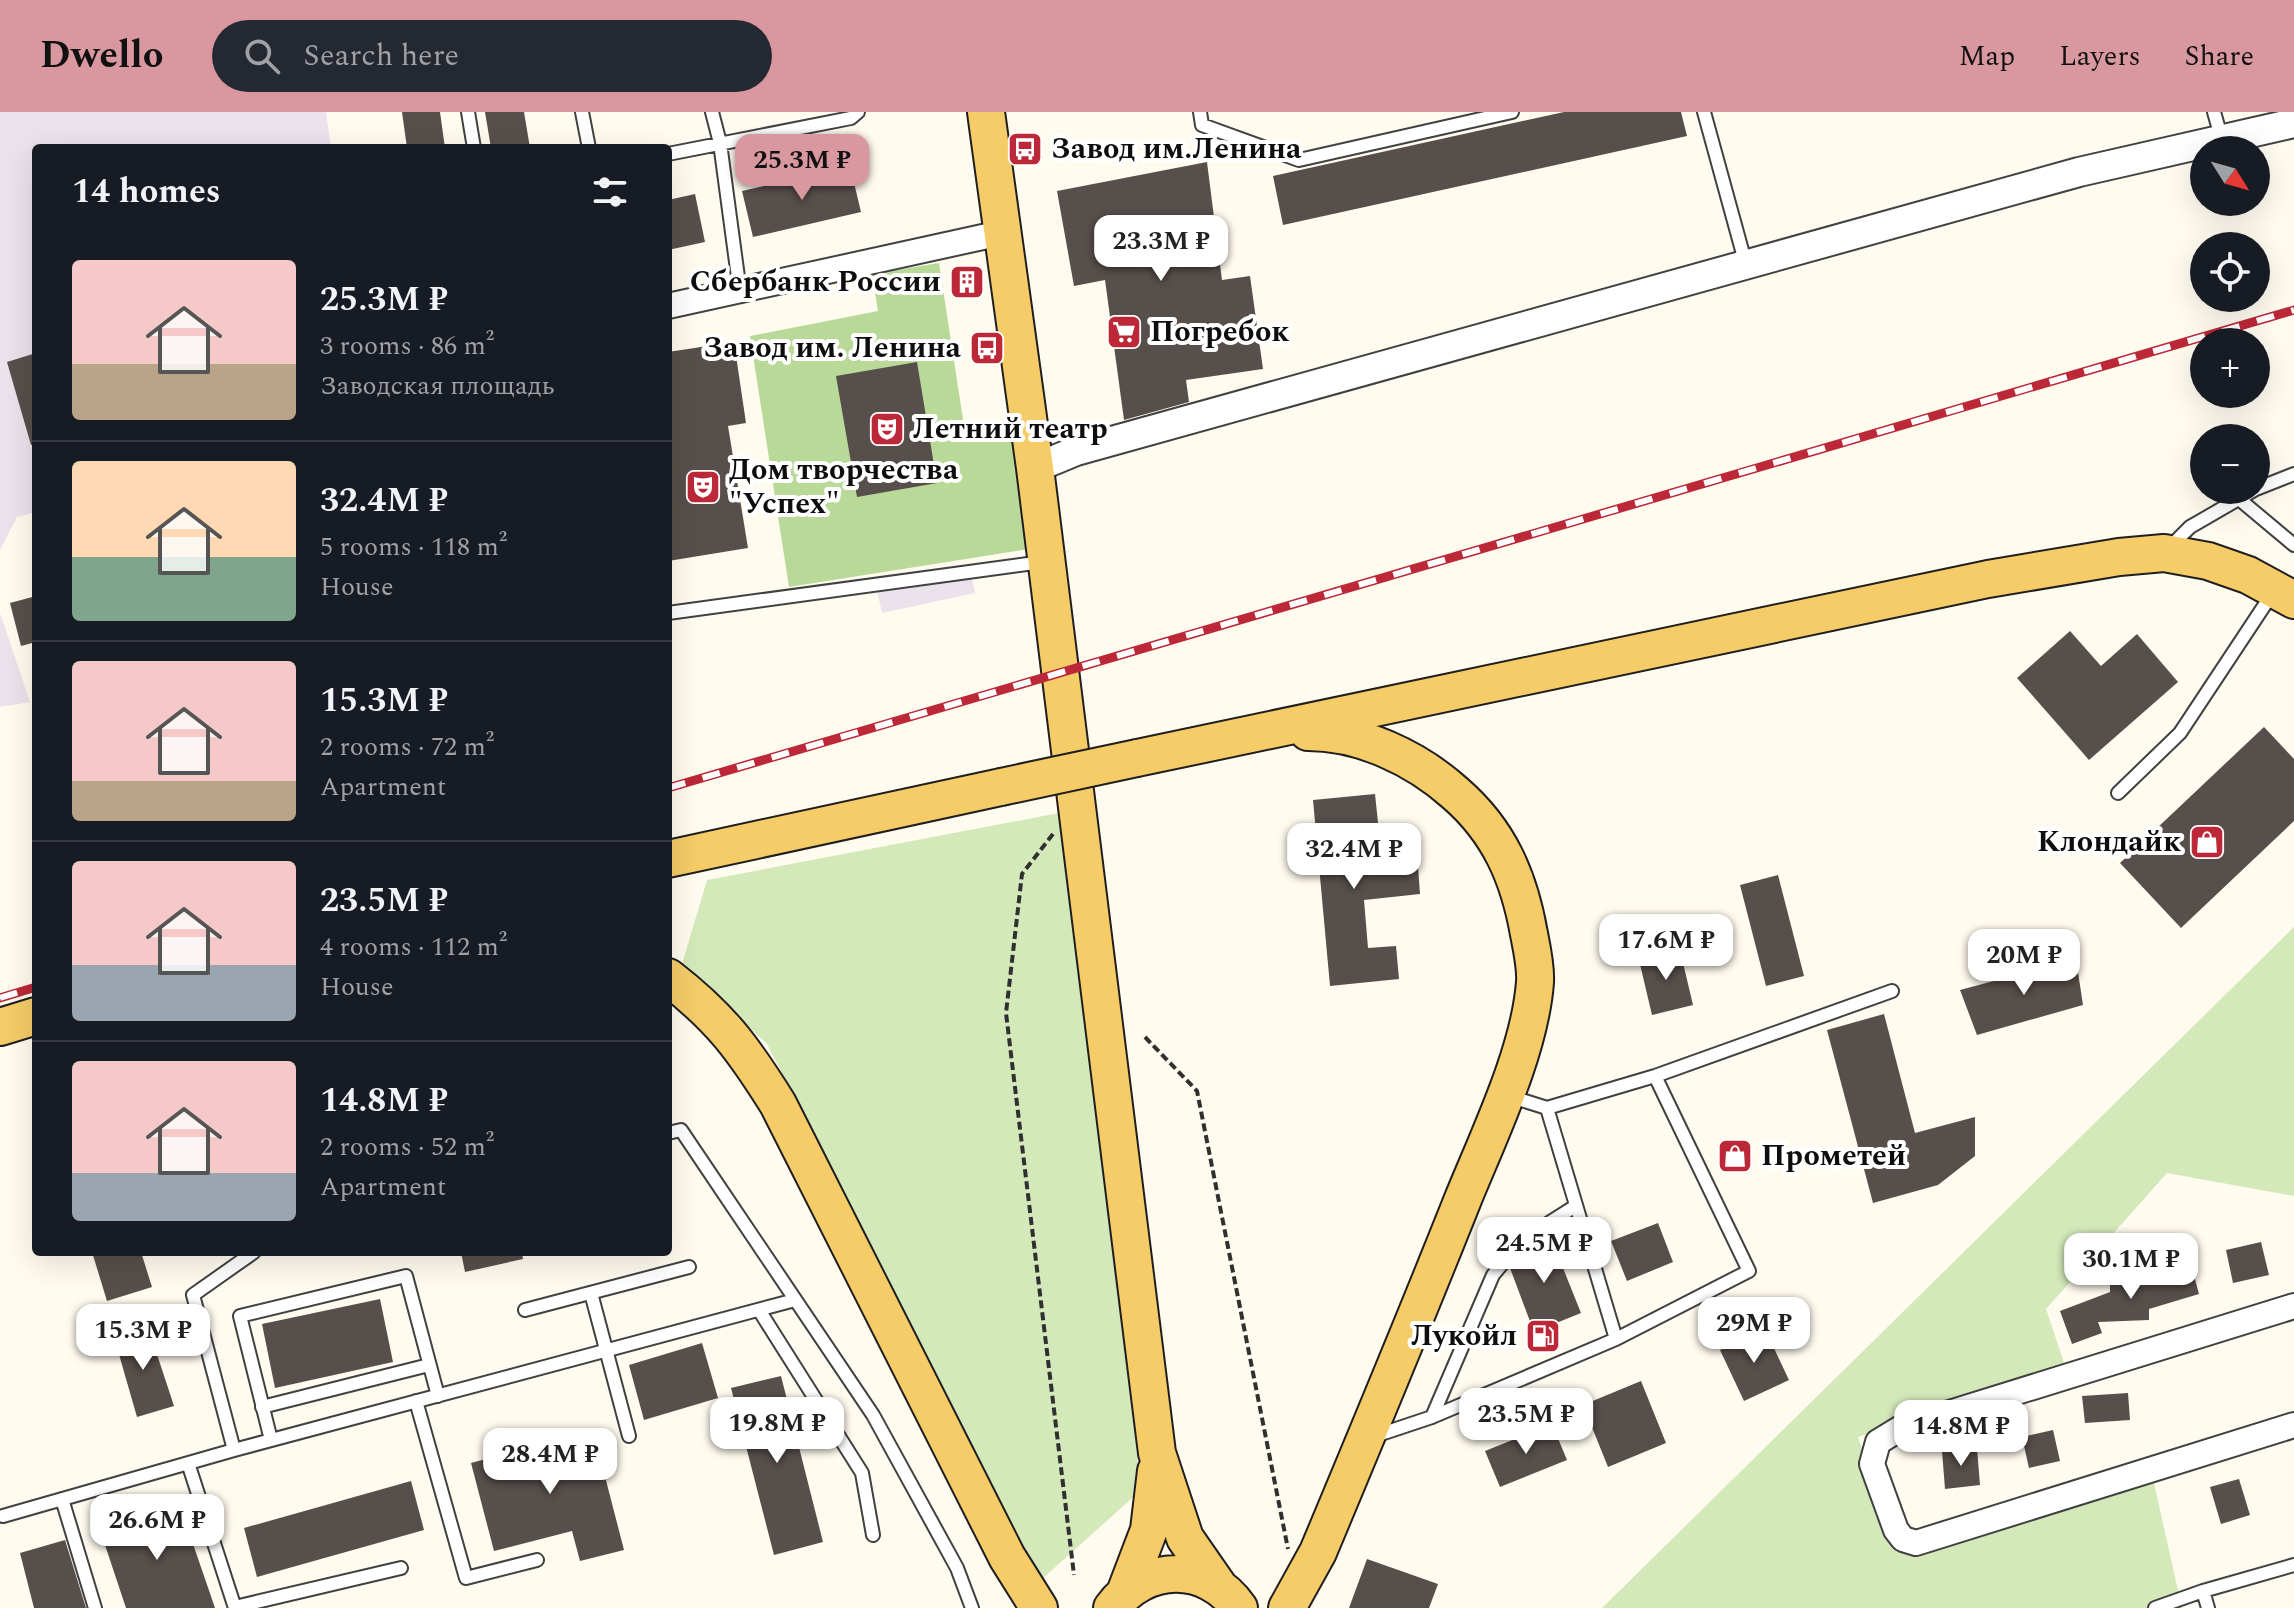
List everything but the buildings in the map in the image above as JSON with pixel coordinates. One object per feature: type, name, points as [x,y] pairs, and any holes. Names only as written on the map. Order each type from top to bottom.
[{"type":"main road","points":[[986,112],[1035,468],[1157,1453],[1153,1514],[1139,1560],[1119,1600]]},
{"type":"main road","points":[[672,858],[1988,579],[2119,557],[2164,553],[2208,561],[2285,594]]},
{"type":"main road","points":[[1258,732],[1348,735],[1382,747],[1447,785],[1476,811],[1504,851],[1515,873],[1524,906],[1535,981],[1506,1095],[1318,1552],[1292,1600]]},
{"type":"main road","points":[[672,980],[707,1007],[743,1048],[778,1104],[1007,1557],[1039,1608]]},
{"type":"main road","points":[[0,1027],[32,1017]]},
{"type":"main road","points":[[1157,1453],[1185,1538],[1229,1597]]},
{"type":"main road","points":[[1119,1600],[1148,1578],[1178,1573],[1199,1577],[1229,1597]]},
{"type":"street","points":[[2239,136],[2294,123]]},
{"type":"street","points":[[1035,468],[1076,451],[2079,172],[2190,147]]},
{"type":"street","points":[[672,305],[1001,233]]},
{"type":"street","points":[[2294,1306],[1901,1428],[1878,1442],[1872,1464],[1896,1530],[1903,1539],[1916,1543],[2294,1425]]},
{"type":"lane","points":[[468,112],[473,144]]},
{"type":"lane","points":[[582,112],[588,144]]},
{"type":"lane","points":[[712,112],[720,143],[740,292]]},
{"type":"lane","points":[[672,153],[851,118],[858,112]]},
{"type":"lane","points":[[1200,112],[1202,125],[1299,160],[1512,112]]},
{"type":"lane","points":[[1704,112],[1746,265]]},
{"type":"lane","points":[[2214,112],[2221,136]]},
{"type":"lane","points":[[2270,483],[2294,474]]},
{"type":"lane","points":[[2164,553],[2190,527],[2230,504]]},
{"type":"lane","points":[[2245,504],[2294,545]]},
{"type":"lane","points":[[672,612],[1045,562]]},
{"type":"lane","points":[[2118,793],[2180,733],[2285,594]]},
{"type":"lane","points":[[1506,1095],[1547,1108],[1655,1076],[1892,991]]},
{"type":"lane","points":[[1365,1439],[1432,1417],[1616,1339],[1749,1271],[1655,1076]]},
{"type":"lane","points":[[1547,1108],[1574,1207],[1616,1339]]},
{"type":"lane","points":[[672,1132],[681,1130],[873,1415],[957,1568],[972,1608]]},
{"type":"lane","points":[[1432,1417],[1493,1275],[1522,1240],[1574,1207]]},
{"type":"lane","points":[[234,1450],[193,1295],[248,1256]]},
{"type":"lane","points":[[525,1310],[689,1267]]},
{"type":"lane","points":[[271,1440],[240,1316],[406,1276],[438,1396]]},
{"type":"lane","points":[[591,1293],[629,1436]]},
{"type":"lane","points":[[3,1516],[234,1450],[795,1300]]},
{"type":"lane","points":[[759,1310],[862,1473],[873,1535]]},
{"type":"lane","points":[[262,1407],[429,1365]]},
{"type":"lane","points":[[416,1401],[466,1578],[537,1560]]},
{"type":"lane","points":[[188,1463],[235,1608],[401,1568]]},
{"type":"lane","points":[[62,1499],[95,1608]]},
{"type":"lane","points":[[2155,1608],[2294,1565]]},
{"type":"lane","points":[[2203,1591],[2208,1608]]},
{"type":"path","points":[[1054,832],[1022,874],[1006,1013],[1074,1575]]},
{"type":"path","points":[[1145,1037],[1197,1091],[1292,1600]]},
{"type":"shaded area","points":[[0,112],[326,112],[330,144],[32,144],[32,513],[17,517],[0,550]]},
{"type":"shaded area","points":[[970,569],[975,593],[882,613],[877,590]]},
{"type":"shaded area","points":[[0,613],[30,702],[0,707]]},
{"type":"green space","points":[[939,263],[964,426],[1013,419],[1029,549],[789,587],[750,336],[878,311],[872,274]]},
{"type":"green space","points":[[1064,812],[1141,1490],[1041,1580],[767,1044],[682,964],[707,880]]},
{"type":"green space","points":[[2294,927],[2294,1196],[2167,1173],[2046,1309],[2066,1369],[1858,1437],[1895,1540],[1916,1543],[2148,1456],[2182,1608],[1602,1608]]},
{"type":"railway","points":[[672,787],[2294,310]]},
{"type":"railway","points":[[0,998],[32,988]]},
{"type":"place","name":"Завод им.Ленина","points":[[1025,149]]},
{"type":"place","name":"Сбербанк России","points":[[967,282]]},
{"type":"place","name":"Погребок","points":[[1124,332]]},
{"type":"place","name":"Завод им. Ленина","points":[[987,348]]},
{"type":"place","name":"Летний театр","points":[[887,429]]},
{"type":"place","name":"Дом творчества \"Успех\"","points":[[703,487]]},
{"type":"place","name":"Клондайк","points":[[2207,842]]},
{"type":"place","name":"Прометей","points":[[1735,1156]]},
{"type":"place","name":"Лукойл","points":[[1543,1336]]}]
